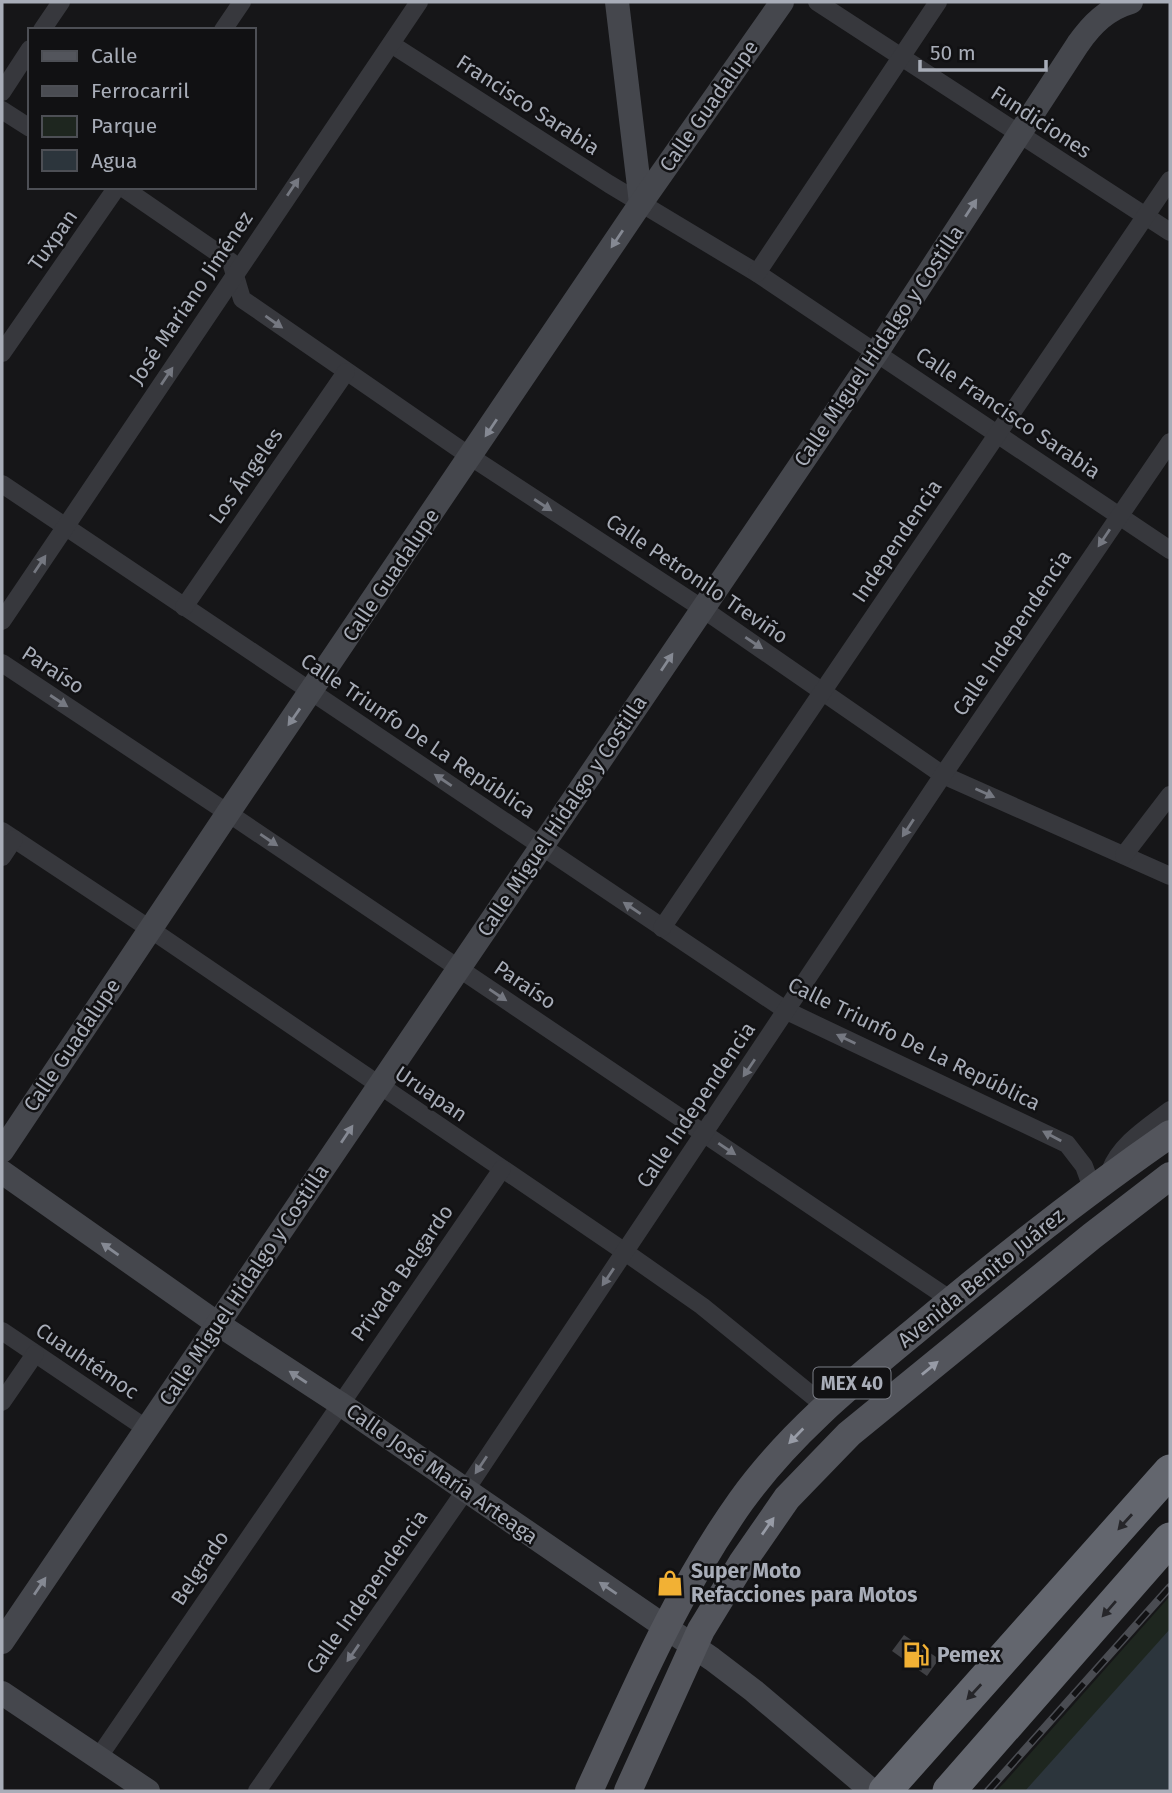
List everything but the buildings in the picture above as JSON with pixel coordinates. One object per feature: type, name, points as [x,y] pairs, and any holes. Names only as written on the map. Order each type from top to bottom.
[{"type":"highway","points":[[885,1791],[1170,1471]]},
{"type":"highway","points":[[949,1791],[1170,1539]]},
{"type":"main road","name":"Avenida Benito Juárez","points":[[589,1791],[664,1626],[742,1499],[789,1443],[825,1406],[951,1300],[1100,1182],[1170,1134]]},
{"type":"main road","name":"Avenida Benito Juárez","points":[[628,1791],[693,1646],[742,1563],[787,1498],[849,1434],[1170,1176]]},
{"type":"main road","points":[[1092,1236],[1095,1199],[1100,1182]]},
{"type":"street","points":[[43,28],[61,2]]},
{"type":"street","points":[[224,28],[242,2]]},
{"type":"street","name":"José Mariano Jiménez","points":[[2,621],[419,2]]},
{"type":"street","points":[[617,2],[641,203]]},
{"type":"street","name":"Calle Guadalupe","points":[[2,1151],[641,203],[782,2]]},
{"type":"street","name":"Fundiciones","points":[[817,2],[1170,232]]},
{"type":"street","points":[[757,272],[938,2]]},
{"type":"street","name":"Calle Miguel Hidalgo y Costilla","points":[[2,1642],[877,352],[1088,30],[1116,6],[1131,2]]},
{"type":"street","name":"Francisco Sarabia","points":[[391,44],[641,203]]},
{"type":"street","points":[[2,92],[28,52]]},
{"type":"street","points":[[2,110],[28,127]]},
{"type":"street","name":"Independencia","points":[[662,928],[1170,180]]},
{"type":"street","name":"Tuxpan","points":[[2,353],[118,189]]},
{"type":"street","points":[[122,189],[222,254],[236,271]]},
{"type":"street","name":"Calle Francisco Sarabia","points":[[641,203],[757,272],[1170,550]]},
{"type":"street","name":"Calle Petronilo Treviño","points":[[236,271],[242,299],[471,457],[703,609],[943,775],[1170,876]]},
{"type":"street","name":"Los Ángeles","points":[[184,607],[346,372]]},
{"type":"street","name":"Calle Independencia","points":[[257,1791],[465,1490],[943,775],[1170,442]]},
{"type":"street","name":"Calle Triunfo De La República","points":[[2,484],[787,1011],[1067,1144],[1100,1182]]},
{"type":"street","name":"Paraíso","points":[[2,663],[951,1300]]},
{"type":"street","points":[[1124,855],[1170,795]]},
{"type":"street","points":[[2,857],[8,835]]},
{"type":"street","name":"Uruapan","points":[[8,835],[625,1252],[702,1306],[825,1406]]},
{"type":"street","points":[[1100,1182],[1120,1152],[1170,1110]]},
{"type":"street","name":"Privada Belgardo","points":[[339,1404],[502,1169]]},
{"type":"street","name":"Calle José María Arteaga","points":[[2,1172],[218,1324],[693,1646],[754,1691],[872,1791]]},
{"type":"street","name":"Cuauhtémoc","points":[[2,1331],[147,1429]]},
{"type":"street","points":[[2,1402],[35,1354]]},
{"type":"street","name":"Belgrado","points":[[98,1758],[339,1404]]},
{"type":"street","points":[[2,1693],[148,1791]]},
{"type":"green space","points":[[1170,1596],[1170,1791],[996,1791],[1004,1783]]},
{"type":"water","points":[[1170,1629],[1170,1791],[1025,1791]]},
{"type":"railway","points":[[988,1791],[1170,1587]]},
{"type":"place","name":"Super Moto Refacciones para Motos","points":[[670,1583]]},
{"type":"place","name":"Pemex","points":[[916,1655]]}]
